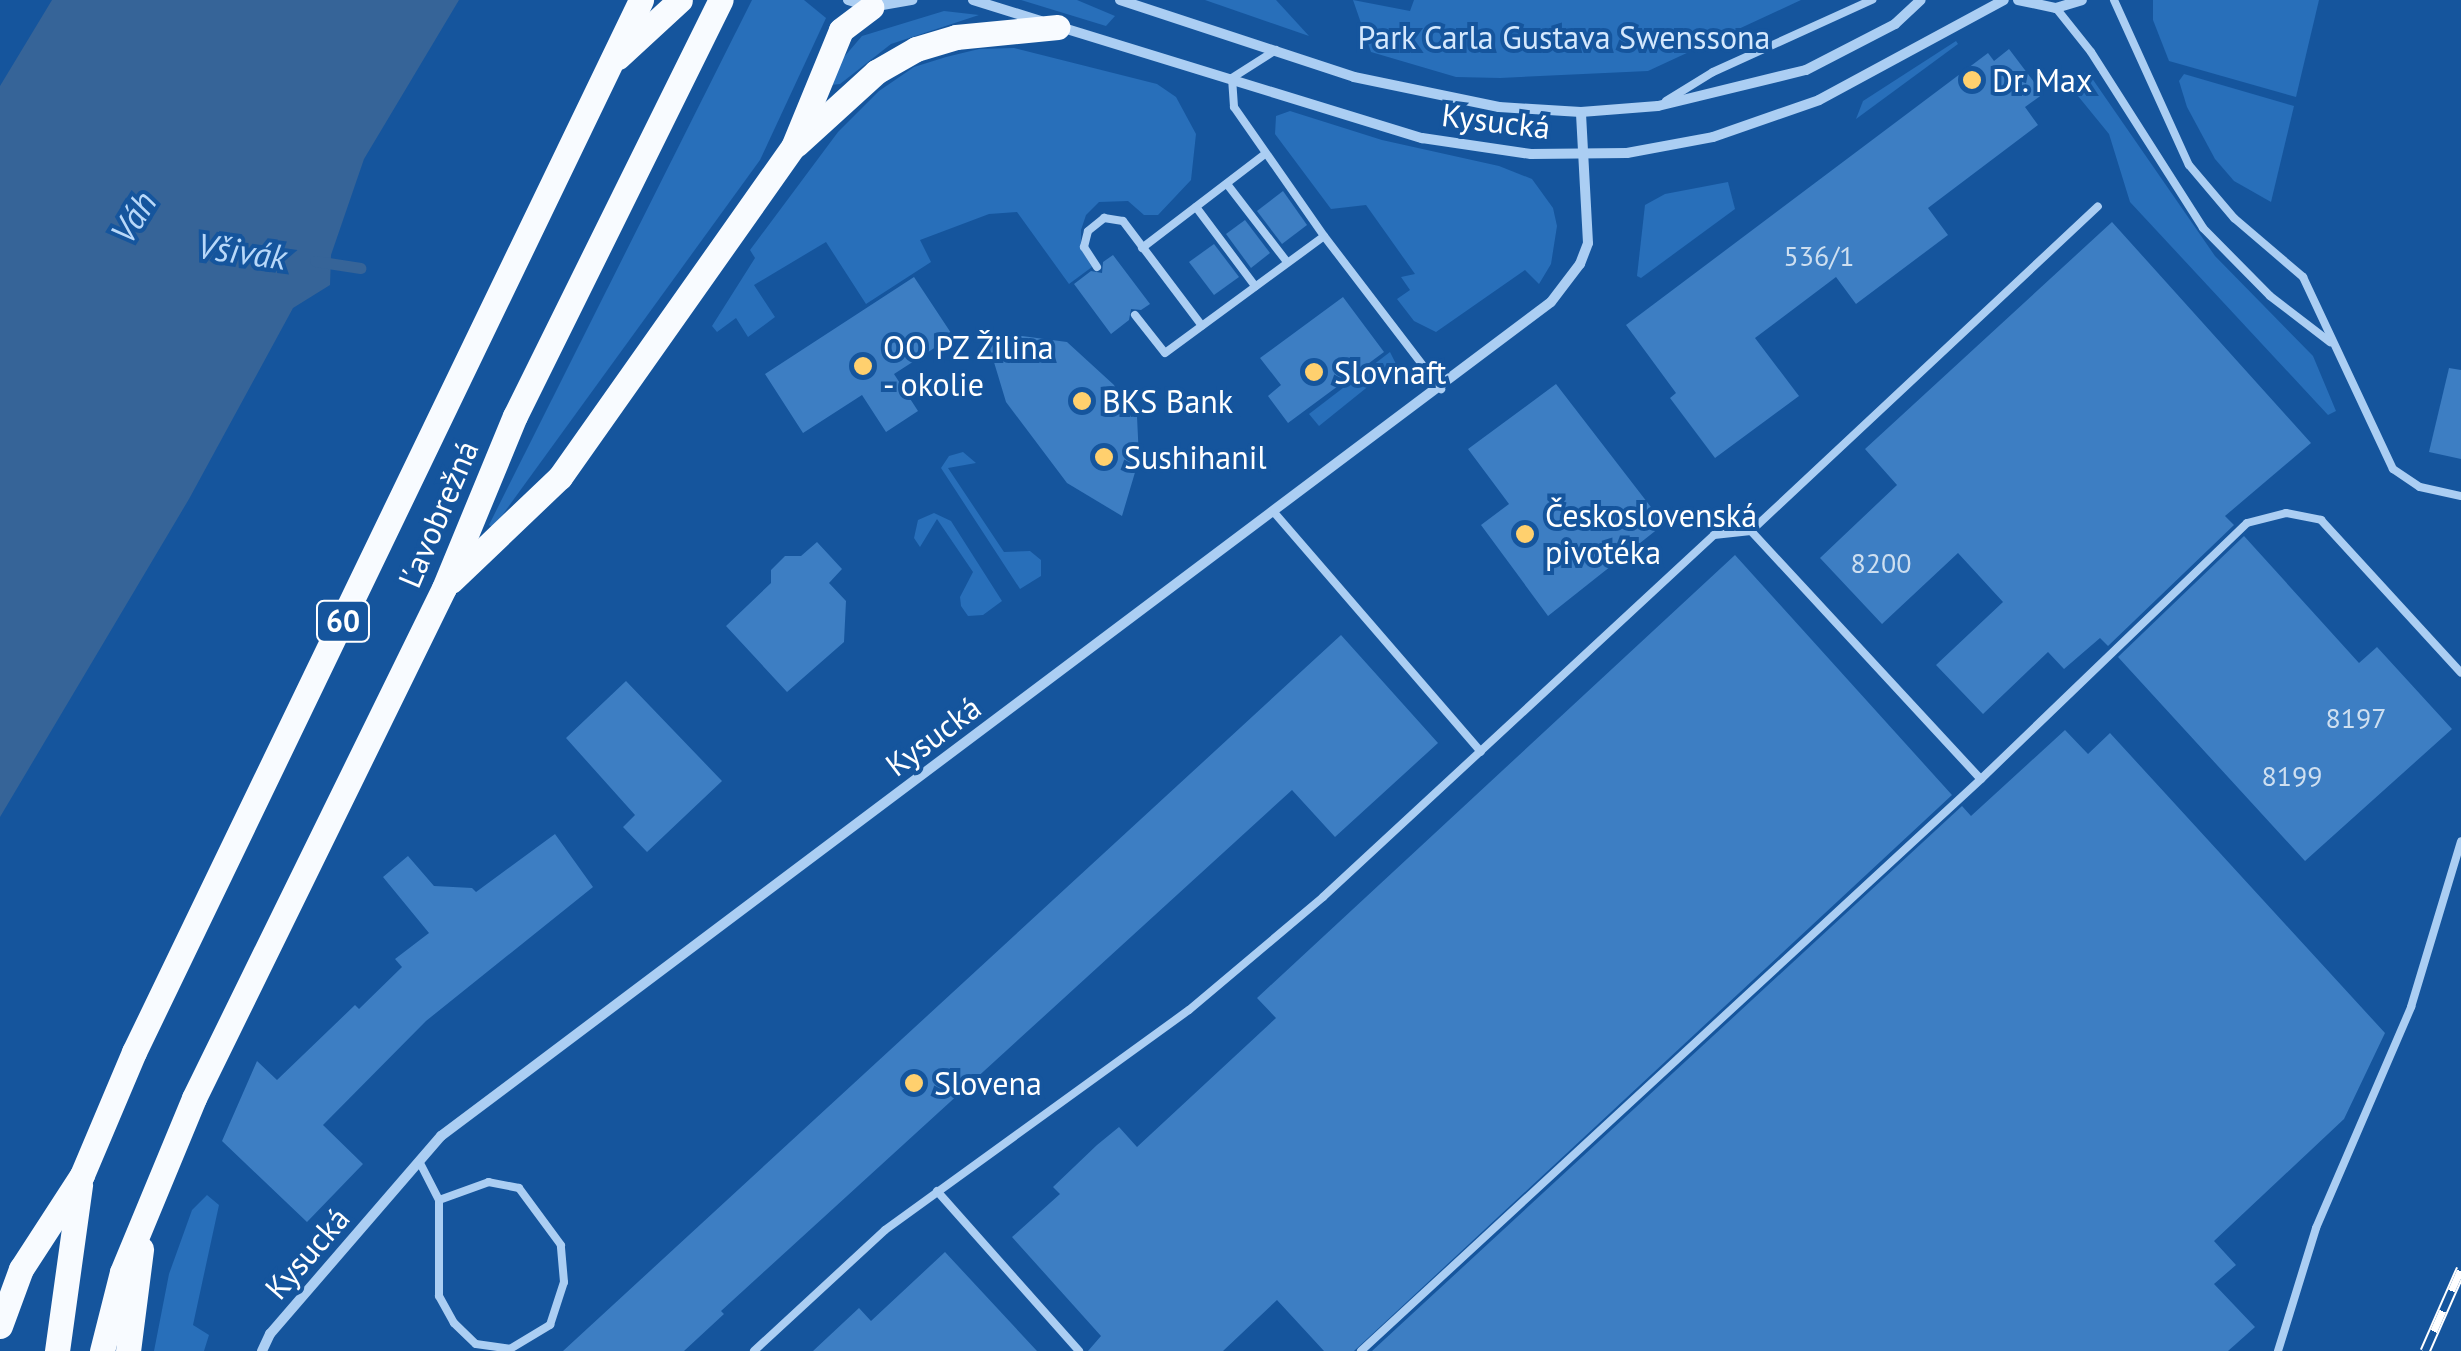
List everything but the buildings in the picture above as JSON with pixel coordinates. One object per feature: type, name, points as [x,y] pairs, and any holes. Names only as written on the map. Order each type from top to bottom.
[{"type":"main road","name":"Ľavobrežná","points":[[82,1176],[134,1052],[641,0]]},
{"type":"main road","points":[[608,67],[680,0]]},
{"type":"main road","name":"Ľavobrežná","points":[[144,1220],[194,1098],[268,939],[444,588],[515,416],[721,0]]},
{"type":"main road","points":[[793,147],[841,30],[859,3]]},
{"type":"main road","points":[[444,588],[560,477],[793,147],[876,72],[916,49],[956,37],[1058,26]]},
{"type":"main road","points":[[0,1326],[21,1270],[82,1176]]},
{"type":"main road","points":[[57,1351],[82,1176]]},
{"type":"main road","points":[[102,1351],[111,1305],[144,1220]]},
{"type":"main road","points":[[128,1351],[144,1220]]},
{"type":"street","points":[[859,3],[912,0]]},
{"type":"street","name":"Kysucká","points":[[973,0],[1422,138],[1478,149],[1586,154],[1664,149],[1759,124],[1820,100],[2004,0]]},
{"type":"street","name":"Kysucká","points":[[1120,0],[1354,77],[1439,97],[1581,112],[1658,106],[1806,70],[1895,24],[1921,0]]},
{"type":"street","points":[[2018,0],[2056,8],[2082,0]]},
{"type":"street","name":"Kysucká","points":[[262,1351],[285,1316],[441,1136],[1551,302],[1580,264],[1588,243],[1581,112]]},
{"type":"lane","points":[[1658,106],[1713,72],[1872,0]]},
{"type":"lane","points":[[2114,0],[2189,165],[2234,218],[2303,277],[2393,469],[2420,487],[2461,496]]},
{"type":"lane","points":[[2056,8],[2091,52],[2203,228],[2270,296],[2333,344]]},
{"type":"lane","points":[[1277,50],[1232,78],[1234,106],[1324,236],[1440,388]]},
{"type":"lane","points":[[1142,248],[1266,154]]},
{"type":"lane","points":[[1227,184],[1287,262]]},
{"type":"lane","points":[[754,1351],[886,1230],[1189,1010],[1324,897],[1714,535],[1751,530],[2098,206]]},
{"type":"lane","points":[[1196,207],[1255,286]]},
{"type":"lane","points":[[1097,267],[1084,247],[1088,231],[1104,218],[1123,221],[1202,326]]},
{"type":"lane","points":[[1135,315],[1165,353],[1324,236]]},
{"type":"lane","points":[[1272,511],[1481,752]]},
{"type":"lane","points":[[1360,1351],[1980,779],[2247,523],[2286,513],[2321,520],[2461,673]]},
{"type":"lane","points":[[1751,530],[1980,779]]},
{"type":"lane","points":[[2278,1351],[2316,1228],[2411,1008],[2461,841]]},
{"type":"lane","points":[[420,1163],[439,1200],[440,1296],[454,1323],[476,1344],[510,1349],[550,1325],[564,1282],[561,1245],[518,1188],[489,1182],[439,1200]]},
{"type":"lane","points":[[937,1192],[1079,1351]]},
{"type":"green space","points":[[752,0],[804,0],[826,18],[760,160],[493,528],[489,525]]},
{"type":"green space","points":[[1021,0],[1077,0],[1115,16],[1106,26]]},
{"type":"green space","points":[[1205,0],[1276,0],[1309,36]]},
{"type":"green space","name":"Park Carla Gustava Swenssona","points":[[1353,0],[1410,11],[1414,0],[1801,0],[1648,71],[1500,78],[1456,77],[1371,52]]},
{"type":"green space","points":[[2153,0],[2319,0],[2296,97],[2169,61],[2153,20]]},
{"type":"green space","points":[[944,11],[979,15],[891,44],[840,84],[831,85],[838,64],[862,36]]},
{"type":"green space","points":[[1956,41],[1958,44],[1856,119],[1863,101]]},
{"type":"green space","points":[[1014,48],[1157,84],[1176,97],[1196,134],[1191,180],[1158,215],[1144,215],[1128,201],[1099,202],[1086,215],[1081,230],[1081,249],[1092,267],[1069,284],[1017,212],[989,214],[920,240],[931,262],[866,304],[826,242],[754,285],[775,317],[748,337],[736,318],[717,332],[712,326],[755,258],[750,250],[838,132],[879,91],[914,67],[979,49]]},
{"type":"green space","points":[[2087,71],[2215,256],[2313,356],[2336,411],[2328,415],[2130,202],[2109,134],[2069,85]]},
{"type":"green space","points":[[2184,74],[2294,106],[2271,202],[2234,181],[2215,159],[2187,107],[2179,81]]},
{"type":"green space","points":[[1290,111],[1382,140],[1499,166],[1532,179],[1553,208],[1557,226],[1551,264],[1539,284],[1525,270],[1436,332],[1414,321],[1397,299],[1410,290],[1401,277],[1415,274],[1366,205],[1331,209],[1275,134],[1276,116]]},
{"type":"green space","points":[[1728,182],[1735,209],[1641,278],[1637,276],[1645,205],[1665,194]]},
{"type":"green space","points":[[1390,352],[1396,364],[1319,426],[1309,414]]},
{"type":"green space","points":[[963,452],[976,463],[948,468],[1004,552],[1030,551],[1041,560],[1041,576],[1020,589],[941,468],[949,456]]},
{"type":"green space","points":[[934,513],[951,521],[1002,601],[983,615],[968,616],[961,606],[960,597],[973,572],[937,519],[920,547],[914,538],[918,520]]},
{"type":"green space","points":[[207,1195],[219,1205],[193,1325],[209,1335],[204,1351],[154,1351],[169,1274],[192,1210]]},
{"type":"water","name":"Váh","points":[[52,0],[459,0],[364,159],[331,255],[330,285],[293,308],[189,499],[0,817],[0,86]]},
{"type":"waterway","name":"Všivák","points":[[315,261],[360,268]]},
{"type":"railway","points":[[2425,1351],[2461,1269]]},
{"type":"place","name":"Dr. Max","points":[[1972,80]]},
{"type":"place","name":"OO PZ Žilina - okolie","points":[[863,366]]},
{"type":"place","name":"Slovnaft","points":[[1314,372]]},
{"type":"place","name":"BKS Bank","points":[[1082,401]]},
{"type":"place","name":"Sushihanil","points":[[1104,457]]},
{"type":"place","name":"Československá pivotéka","points":[[1525,534]]},
{"type":"place","name":"Slovena","points":[[914,1083]]}]
